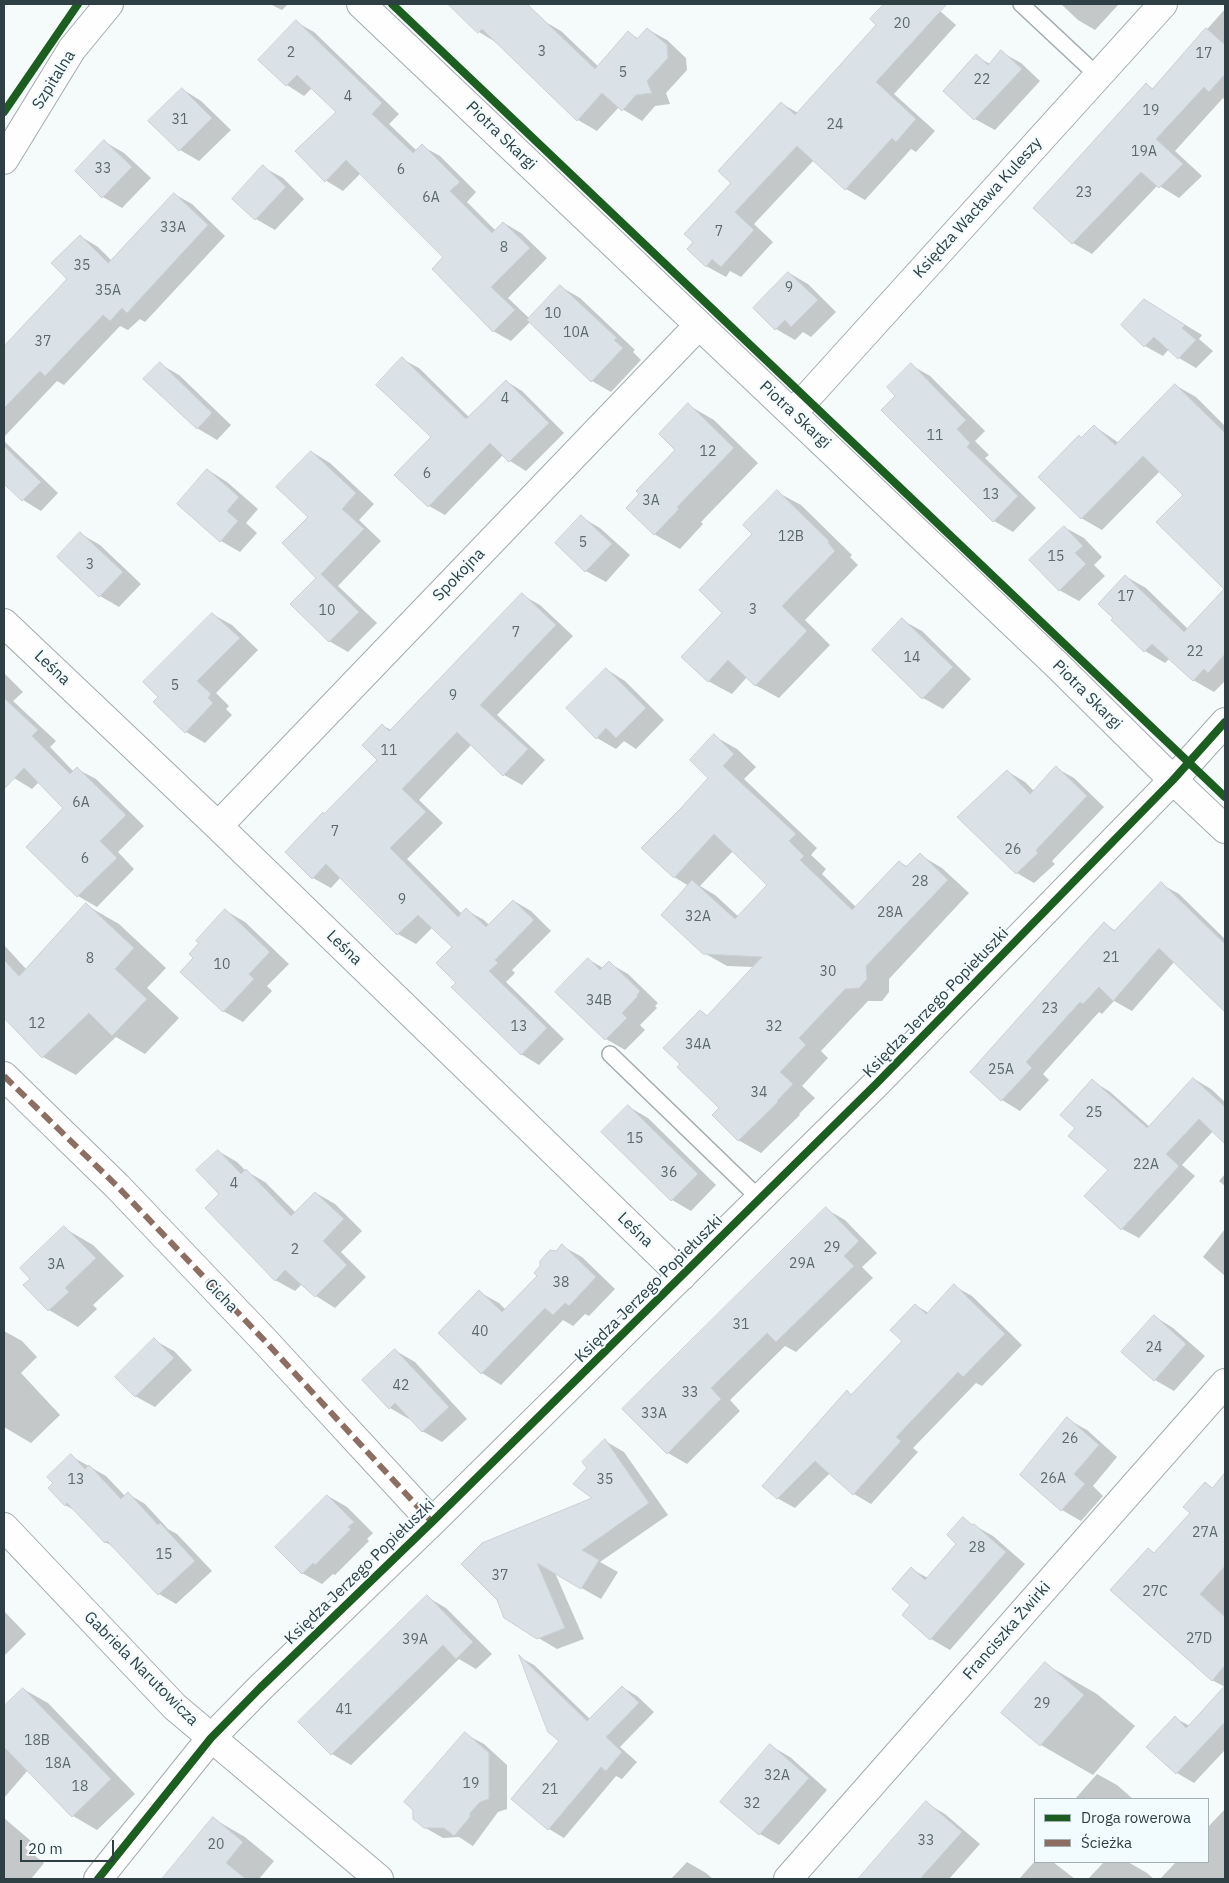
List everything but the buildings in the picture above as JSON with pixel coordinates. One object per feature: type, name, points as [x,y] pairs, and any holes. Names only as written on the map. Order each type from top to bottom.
[{"type":"street","name":"Szpitalna","points":[[4,160],[72,49],[100,12],[109,4]]},
{"type":"street","name":"Piotra Skargi","points":[[361,4],[1057,664],[1225,829]]},
{"type":"street","name":"Księdza Wacława Kuleszy","points":[[793,413],[1163,4]]},
{"type":"street","name":"Spokojna","points":[[218,826],[699,325]]},
{"type":"street","name":"Leśna","points":[[4,623],[218,826],[682,1276]]},
{"type":"street","name":"Księdza Jerzego Popiełuszki","points":[[98,1879],[211,1738],[876,1084],[1173,780],[1225,722]]},
{"type":"street","name":"Cicha","points":[[4,1076],[117,1186],[265,1341],[432,1522]]},
{"type":"street","name":"Franciszka Żwirki","points":[[788,1879],[1225,1383]]},
{"type":"street","name":"Gabriela Narutowicza","points":[[4,1527],[175,1707],[379,1879]]},
{"type":"lane","points":[[1021,4],[1098,76]]},
{"type":"lane","points":[[610,1054],[760,1199]]},
{"type":"marked path","points":[[4,1076],[117,1186],[265,1341],[432,1522]]},
{"type":"cycle path","points":[[4,112],[78,4]]},
{"type":"cycle path","points":[[392,4],[1225,797]]},
{"type":"cycle path","points":[[98,1879],[211,1738],[876,1084],[1173,780],[1225,722]]}]
